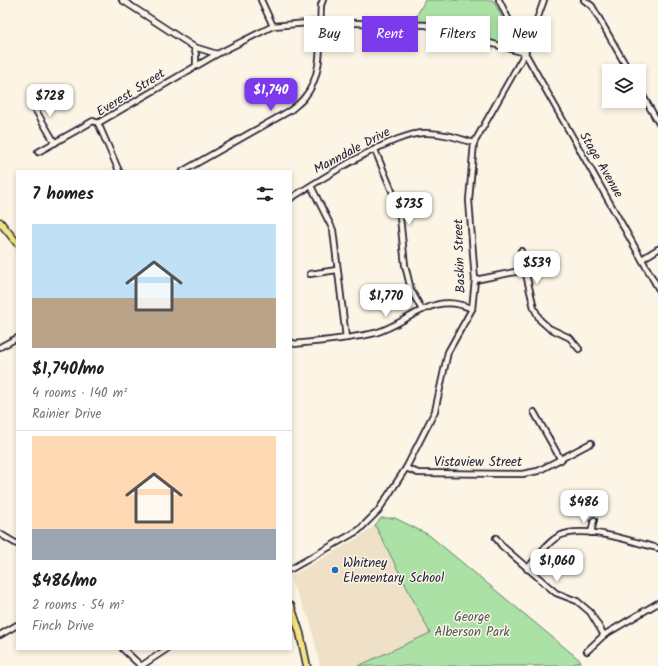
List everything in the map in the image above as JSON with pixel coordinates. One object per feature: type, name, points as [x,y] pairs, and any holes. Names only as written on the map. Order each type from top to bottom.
[{"type":"main road","points":[[0,222],[16,242]]},
{"type":"main road","points":[[292,609],[300,632],[307,666]]},
{"type":"street","points":[[122,0],[194,47],[217,54]]},
{"type":"street","points":[[260,0],[273,26],[304,23]]},
{"type":"street","points":[[320,16],[323,0]]},
{"type":"street","name":"Stage Avenue","points":[[499,0],[524,53],[658,288]]},
{"type":"street","name":"Baskin Street","points":[[292,568],[359,530],[378,511],[406,468],[435,411],[448,352],[472,309],[475,280],[469,200],[474,143],[524,53],[544,0]]},
{"type":"street","points":[[584,0],[592,6],[625,64]]},
{"type":"street","points":[[354,23],[426,25],[524,53]]},
{"type":"street","name":"Everest Street","points":[[119,170],[98,123],[217,54],[273,26]]},
{"type":"street","points":[[194,47],[196,66]]},
{"type":"street","points":[[185,170],[291,110],[305,97],[315,78],[319,52]]},
{"type":"street","points":[[33,98],[35,109],[54,143]]},
{"type":"street","points":[[646,101],[658,122]]},
{"type":"street","points":[[38,152],[93,121],[98,123]]},
{"type":"street","name":"Manndale Drive","points":[[292,197],[375,150],[400,138],[423,133],[453,136],[474,143]]},
{"type":"street","points":[[375,150],[399,208],[405,265],[411,290],[422,310]]},
{"type":"street","points":[[311,186],[332,230],[346,338]]},
{"type":"street","points":[[642,259],[658,249]]},
{"type":"street","points":[[521,251],[534,308],[540,320],[549,328],[570,338],[579,349]]},
{"type":"street","points":[[310,274],[337,270]]},
{"type":"street","points":[[475,280],[525,270]]},
{"type":"street","points":[[292,342],[295,344],[346,338],[376,332],[422,310],[448,302],[460,304],[472,309]]},
{"type":"street","points":[[0,347],[16,339]]},
{"type":"street","points":[[534,412],[561,460]]},
{"type":"street","name":"Vistaview Street","points":[[406,468],[418,473],[522,474],[538,471],[591,443]]},
{"type":"street","points":[[591,533],[594,520]]},
{"type":"street","points":[[527,569],[558,536],[573,532],[591,533],[658,548]]},
{"type":"street","points":[[0,534],[16,543]]},
{"type":"street","points":[[496,538],[502,546],[527,569],[556,593],[577,600],[590,612],[604,635]]},
{"type":"street","points":[[586,651],[604,635],[658,602]]},
{"type":"street","points":[[0,635],[16,626]]},
{"type":"street","points":[[124,650],[141,666],[165,650]]},
{"type":"shaded area","points":[[375,525],[430,633],[358,666],[320,666],[310,621],[292,584],[292,575],[358,538]]},
{"type":"green space","points":[[425,0],[493,0],[501,16],[498,16],[498,42],[490,40],[490,16],[426,16],[426,24],[418,22],[418,16],[417,16]]},
{"type":"green space","name":"George Alberson Park","points":[[381,518],[395,518],[429,535],[581,661],[569,666],[358,666],[430,633],[375,525]]},
{"type":"place","name":"Whitney Elementary School","points":[[335,570]]}]
